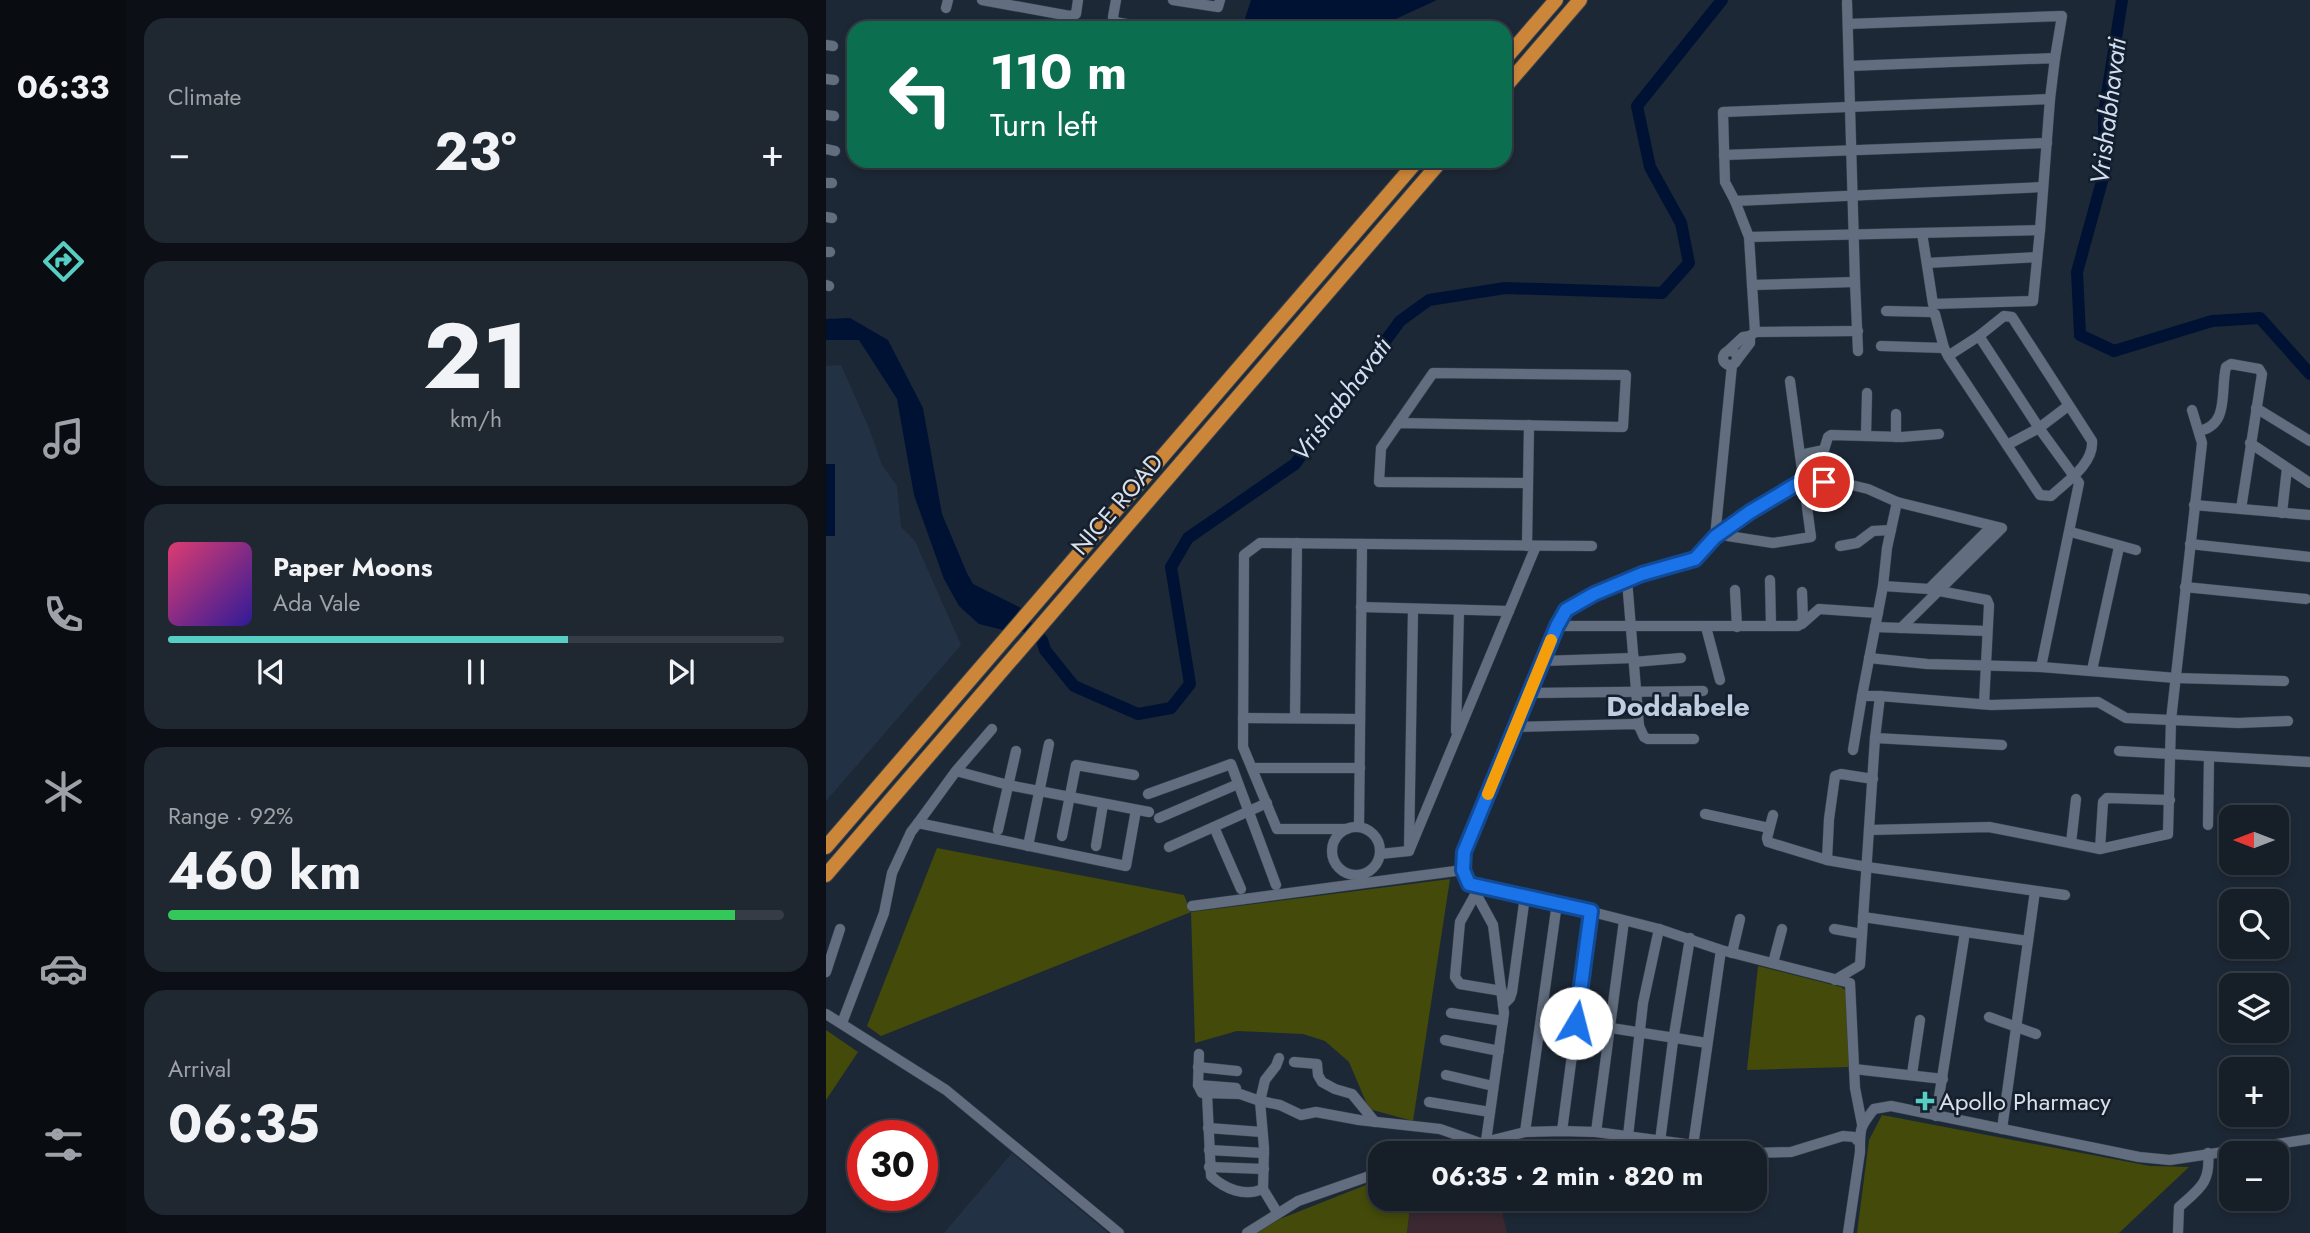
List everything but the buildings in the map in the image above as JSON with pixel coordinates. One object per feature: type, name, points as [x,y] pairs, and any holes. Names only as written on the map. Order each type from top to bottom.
[{"type":"highway","points":[[1512,51],[1556,0]]},
{"type":"highway","points":[[1512,79],[1580,0]]},
{"type":"highway","name":"NICE ROAD","points":[[826,847],[1412,168]]},
{"type":"highway","name":"NICE ROAD","points":[[826,875],[1435,168]]},
{"type":"street","points":[[982,0],[1070,16],[1076,14],[1078,0]]},
{"type":"street","points":[[1115,21],[1116,0]]},
{"type":"street","points":[[1173,0],[1219,7],[1220,0]]},
{"type":"street","points":[[1847,2],[1858,351]]},
{"type":"street","points":[[1848,24],[2062,16],[2050,99],[2033,300],[1933,304],[1922,233]]},
{"type":"street","points":[[1849,66],[2055,58]]},
{"type":"street","points":[[1719,535],[1735,363],[1750,343],[1752,334],[1749,237],[1725,182],[1723,112],[2050,99]]},
{"type":"street","points":[[1724,155],[2047,143]]},
{"type":"street","points":[[1735,201],[2043,187]]},
{"type":"street","points":[[1749,237],[2040,230]]},
{"type":"street","points":[[1927,263],[2037,257]]},
{"type":"street","points":[[1752,285],[1855,282]]},
{"type":"street","points":[[1881,346],[1946,352],[1979,336],[2004,316],[2012,317],[2093,444],[2089,457],[2050,496],[2043,496],[1946,352],[1938,320],[1933,313],[1886,312]]},
{"type":"street","points":[[1735,363],[1727,365],[1723,360],[1724,354],[1743,337],[1752,334],[1857,331]]},
{"type":"street","points":[[1979,336],[2039,428],[2079,483],[2080,489],[2041,667]]},
{"type":"street","points":[[2199,431],[2209,429],[2216,424],[2220,416],[2225,369],[2228,365],[2257,367],[2261,371],[2241,509]]},
{"type":"street","points":[[1398,423],[1623,427],[1626,375],[1433,373],[1398,423],[1381,448],[1379,482],[1528,483]]},
{"type":"street","points":[[1719,535],[1773,543],[1811,537],[1790,381]]},
{"type":"street","points":[[1866,436],[1867,393]]},
{"type":"street","points":[[2007,445],[2039,428],[2068,406]]},
{"type":"street","points":[[2256,408],[2310,441]]},
{"type":"street","points":[[1869,830],[1989,827],[2100,849],[2168,834],[2171,720],[2202,443],[2192,410]]},
{"type":"street","points":[[1896,414],[1896,436]]},
{"type":"street","points":[[1409,851],[1509,611],[1532,546],[1528,483],[1529,425]]},
{"type":"street","points":[[1800,456],[1824,450],[1831,435],[1939,434]]},
{"type":"street","points":[[2250,443],[2310,483]]},
{"type":"street","points":[[2282,513],[2287,468]]},
{"type":"street","points":[[1483,1141],[1499,1051],[1503,1005],[1493,925],[1463,870],[1464,852],[1542,661],[1566,610],[1627,580],[1695,559],[1719,535],[1750,512],[1802,481],[1847,484],[1868,489],[1897,502],[2002,528],[1901,628]]},
{"type":"street","points":[[1853,750],[1897,502]]},
{"type":"street","points":[[2194,505],[2310,515]]},
{"type":"street","points":[[1928,589],[1992,526]]},
{"type":"street","points":[[1840,546],[1857,543],[1873,531],[1891,530]]},
{"type":"street","points":[[2071,532],[2136,550]]},
{"type":"street","points":[[1377,881],[1374,868],[1380,854],[1379,843],[1374,835],[1359,828],[1277,829],[1243,747],[1244,555],[1260,543],[1591,547]]},
{"type":"street","points":[[1295,718],[1297,543]]},
{"type":"street","points":[[1359,828],[1362,544]]},
{"type":"street","points":[[2190,544],[2310,557]]},
{"type":"street","points":[[2092,670],[2119,547]]},
{"type":"street","points":[[1627,580],[1639,726],[1648,739],[1694,739]]},
{"type":"street","points":[[1770,580],[1771,626]]},
{"type":"street","points":[[1883,586],[1928,589],[1987,600],[1989,605],[1984,704]]},
{"type":"street","points":[[2185,587],[2306,599]]},
{"type":"street","points":[[1735,590],[1737,626]]},
{"type":"street","points":[[1801,624],[1802,592]]},
{"type":"street","points":[[1362,607],[1509,611]]},
{"type":"street","points":[[1409,851],[1413,609]]},
{"type":"street","points":[[1557,626],[1771,626],[1801,624],[1819,609],[1878,613]]},
{"type":"street","points":[[1456,739],[1459,610]]},
{"type":"street","points":[[1706,627],[1720,680]]},
{"type":"street","points":[[1875,627],[1987,631]]},
{"type":"street","points":[[1542,661],[1681,658]]},
{"type":"street","points":[[1868,658],[2092,670],[2176,678],[2284,681]]},
{"type":"street","points":[[1529,693],[1637,694],[1703,691]]},
{"type":"street","points":[[1862,696],[1984,704],[2098,702],[2126,718],[2238,723],[2288,721]]},
{"type":"street","points":[[1835,980],[1860,965],[1880,696]]},
{"type":"street","points":[[1243,718],[1360,719]]},
{"type":"street","points":[[1515,727],[1639,726]]},
{"type":"street","points":[[842,1023],[884,912],[892,873],[911,832],[956,771],[992,729]]},
{"type":"street","points":[[1875,738],[2002,745]]},
{"type":"street","points":[[1028,846],[1049,744]]},
{"type":"street","points":[[998,830],[1016,751]]},
{"type":"street","points":[[2119,751],[2310,762]]},
{"type":"street","points":[[2208,825],[2209,757]]},
{"type":"street","points":[[1148,794],[1230,764],[1276,885]]},
{"type":"street","points":[[1062,836],[1076,765],[1134,775]]},
{"type":"street","points":[[1252,768],[1360,768]]},
{"type":"street","points":[[956,771],[1039,792],[1149,812]]},
{"type":"street","points":[[1827,860],[1835,776],[1841,774],[1872,779]]},
{"type":"street","points":[[1159,818],[1238,785]]},
{"type":"street","points":[[2071,843],[2076,799]]},
{"type":"street","points":[[2100,849],[2105,799],[2170,800]]},
{"type":"street","points":[[1169,848],[1267,803]]},
{"type":"street","points":[[1096,846],[1103,804]]},
{"type":"street","points":[[918,823],[1126,866],[1136,810]]},
{"type":"street","points":[[1705,814],[1769,828]]},
{"type":"street","points":[[1773,815],[1768,842],[1827,860],[2065,895]]},
{"type":"street","points":[[1214,827],[1241,889]]},
{"type":"street","points":[[1347,829],[1338,836],[1332,850],[1334,860],[1341,870],[1348,874],[1358,876],[1374,868]]},
{"type":"street","points":[[1380,854],[1409,851]]},
{"type":"street","points":[[1338,886],[1337,878],[1341,870]]},
{"type":"street","points":[[1192,906],[1463,870]]},
{"type":"street","points":[[1469,884],[1591,911],[1690,938],[1721,950],[1850,983],[1855,1088],[1862,1124],[1848,1233]]},
{"type":"street","points":[[2002,1129],[2035,891]]},
{"type":"street","points":[[1475,895],[1460,922],[1455,977],[1460,984],[1502,991]]},
{"type":"street","points":[[1503,1005],[1512,996],[1525,896]]},
{"type":"street","points":[[1525,1132],[1558,903]]},
{"type":"street","points":[[1562,1131],[1591,911]]},
{"type":"street","points":[[1863,917],[2028,941]]},
{"type":"street","points":[[1732,953],[1740,919]]},
{"type":"street","points":[[1596,1132],[1624,922]]},
{"type":"street","points":[[826,972],[840,929]]},
{"type":"street","points":[[1628,1136],[1643,1003],[1659,929]]},
{"type":"street","points":[[1773,964],[1782,929]]},
{"type":"street","points":[[1834,929],[1862,934]]},
{"type":"street","points":[[1936,1116],[1965,932]]},
{"type":"street","points":[[1487,1141],[1525,1132],[1562,1131],[1596,1132],[1660,1141],[1690,938]]},
{"type":"street","points":[[1694,1141],[1721,950]]},
{"type":"street","points":[[1451,1013],[1503,1021]]},
{"type":"street","points":[[826,1014],[946,1090],[1119,1233]]},
{"type":"street","points":[[1541,1017],[1707,1043]]},
{"type":"street","points":[[1989,1017],[2036,1034]]},
{"type":"street","points":[[1912,1074],[1920,1020]]},
{"type":"street","points":[[1445,1040],[1499,1051]]},
{"type":"street","points":[[1199,1054],[1199,1091],[1207,1094],[1240,1094],[1280,1105],[1301,1115],[1316,1112],[1440,1129],[1480,1141]]},
{"type":"street","points":[[1277,1212],[1264,1189],[1260,1101],[1265,1080],[1279,1058]]},
{"type":"street","points":[[1294,1062],[1317,1064],[1322,1082],[1353,1094],[1375,1122]]},
{"type":"street","points":[[1198,1067],[1237,1072]]},
{"type":"street","points":[[1854,1069],[1943,1079]]},
{"type":"street","points":[[1447,1075],[1493,1086]]},
{"type":"street","points":[[1198,1085],[1236,1088]]},
{"type":"street","points":[[1207,1094],[1211,1176],[1229,1190],[1264,1189]]},
{"type":"street","points":[[1429,1102],[1490,1112]]},
{"type":"street","points":[[1862,1124],[1874,1109],[1891,1106],[2139,1157],[2170,1160],[2310,1139]]},
{"type":"street","points":[[1208,1128],[1262,1132]]},
{"type":"street","points":[[1767,1153],[1791,1152],[1843,1136],[1854,1137],[1858,1141]]},
{"type":"street","points":[[1209,1150],[1264,1153]]},
{"type":"street","points":[[2178,1233],[2178,1210],[2207,1178],[2208,1153]]},
{"type":"street","points":[[1209,1167],[1264,1169]]},
{"type":"street","points":[[1247,1233],[1277,1212],[1312,1195],[1368,1176]]},
{"type":"shaded area","points":[[841,365],[882,465],[897,486],[901,527],[915,541],[961,645],[826,801],[826,366]]},
{"type":"shaded area","points":[[1012,1153],[1108,1233],[944,1233]]},
{"type":"shaded area","points":[[1410,1211],[1502,1211],[1507,1233],[1407,1233]]},
{"type":"green space","points":[[937,848],[1184,895],[1191,912],[881,1036],[867,1026]]},
{"type":"green space","points":[[1450,879],[1413,1121],[1369,1109],[1349,1062],[1325,1041],[1303,1034],[1237,1031],[1195,1043],[1191,912]]},
{"type":"green space","points":[[1758,966],[1841,987],[1848,992],[1850,1067],[1747,1070]]},
{"type":"green space","points":[[826,1030],[858,1052],[826,1100]]},
{"type":"green space","points":[[1882,1115],[2150,1166],[2189,1167],[2119,1233],[1857,1233],[1869,1140]]},
{"type":"green space","points":[[1368,1184],[1368,1211],[1410,1211],[1407,1233],[1257,1233],[1280,1219]]},
{"type":"water","points":[[1251,0],[1437,0],[1391,21],[1244,21]]},
{"type":"water","points":[[850,318],[888,340],[923,408],[942,514],[967,573],[973,584],[1021,608],[1003,630],[979,624],[959,606],[944,579],[914,495],[897,399],[859,340],[826,340],[826,319]]},
{"type":"water","points":[[826,464],[835,464],[835,536],[826,536]]},
{"type":"waterway","name":"Vrishabhavati","points":[[1013,615],[1042,640],[1045,650],[1074,686],[1138,714],[1171,708],[1190,684],[1171,567],[1188,538],[1295,464],[1400,321],[1429,300],[1505,288],[1662,293],[1689,263],[1681,223],[1650,167],[1637,106],[1722,0]]},
{"type":"waterway","name":"Vrishabhavati","points":[[2122,0],[2104,113],[2104,174],[2077,272],[2080,335],[2114,351],[2212,321],[2260,318],[2310,374]]},
{"type":"slow traffic","points":[[1488,794],[1551,640]]},
{"type":"place","name":"Apollo Pharmacy","points":[[1925,1101]]},
{"type":"district","name":"Doddabele","points":[[1678,706]]},
{"type":"route","points":[[1576,1023],[1591,911],[1469,884],[1463,870],[1464,852],[1557,626],[1566,610],[1594,594],[1642,574],[1695,559],[1715,537],[1802,481],[1824,482]]}]
